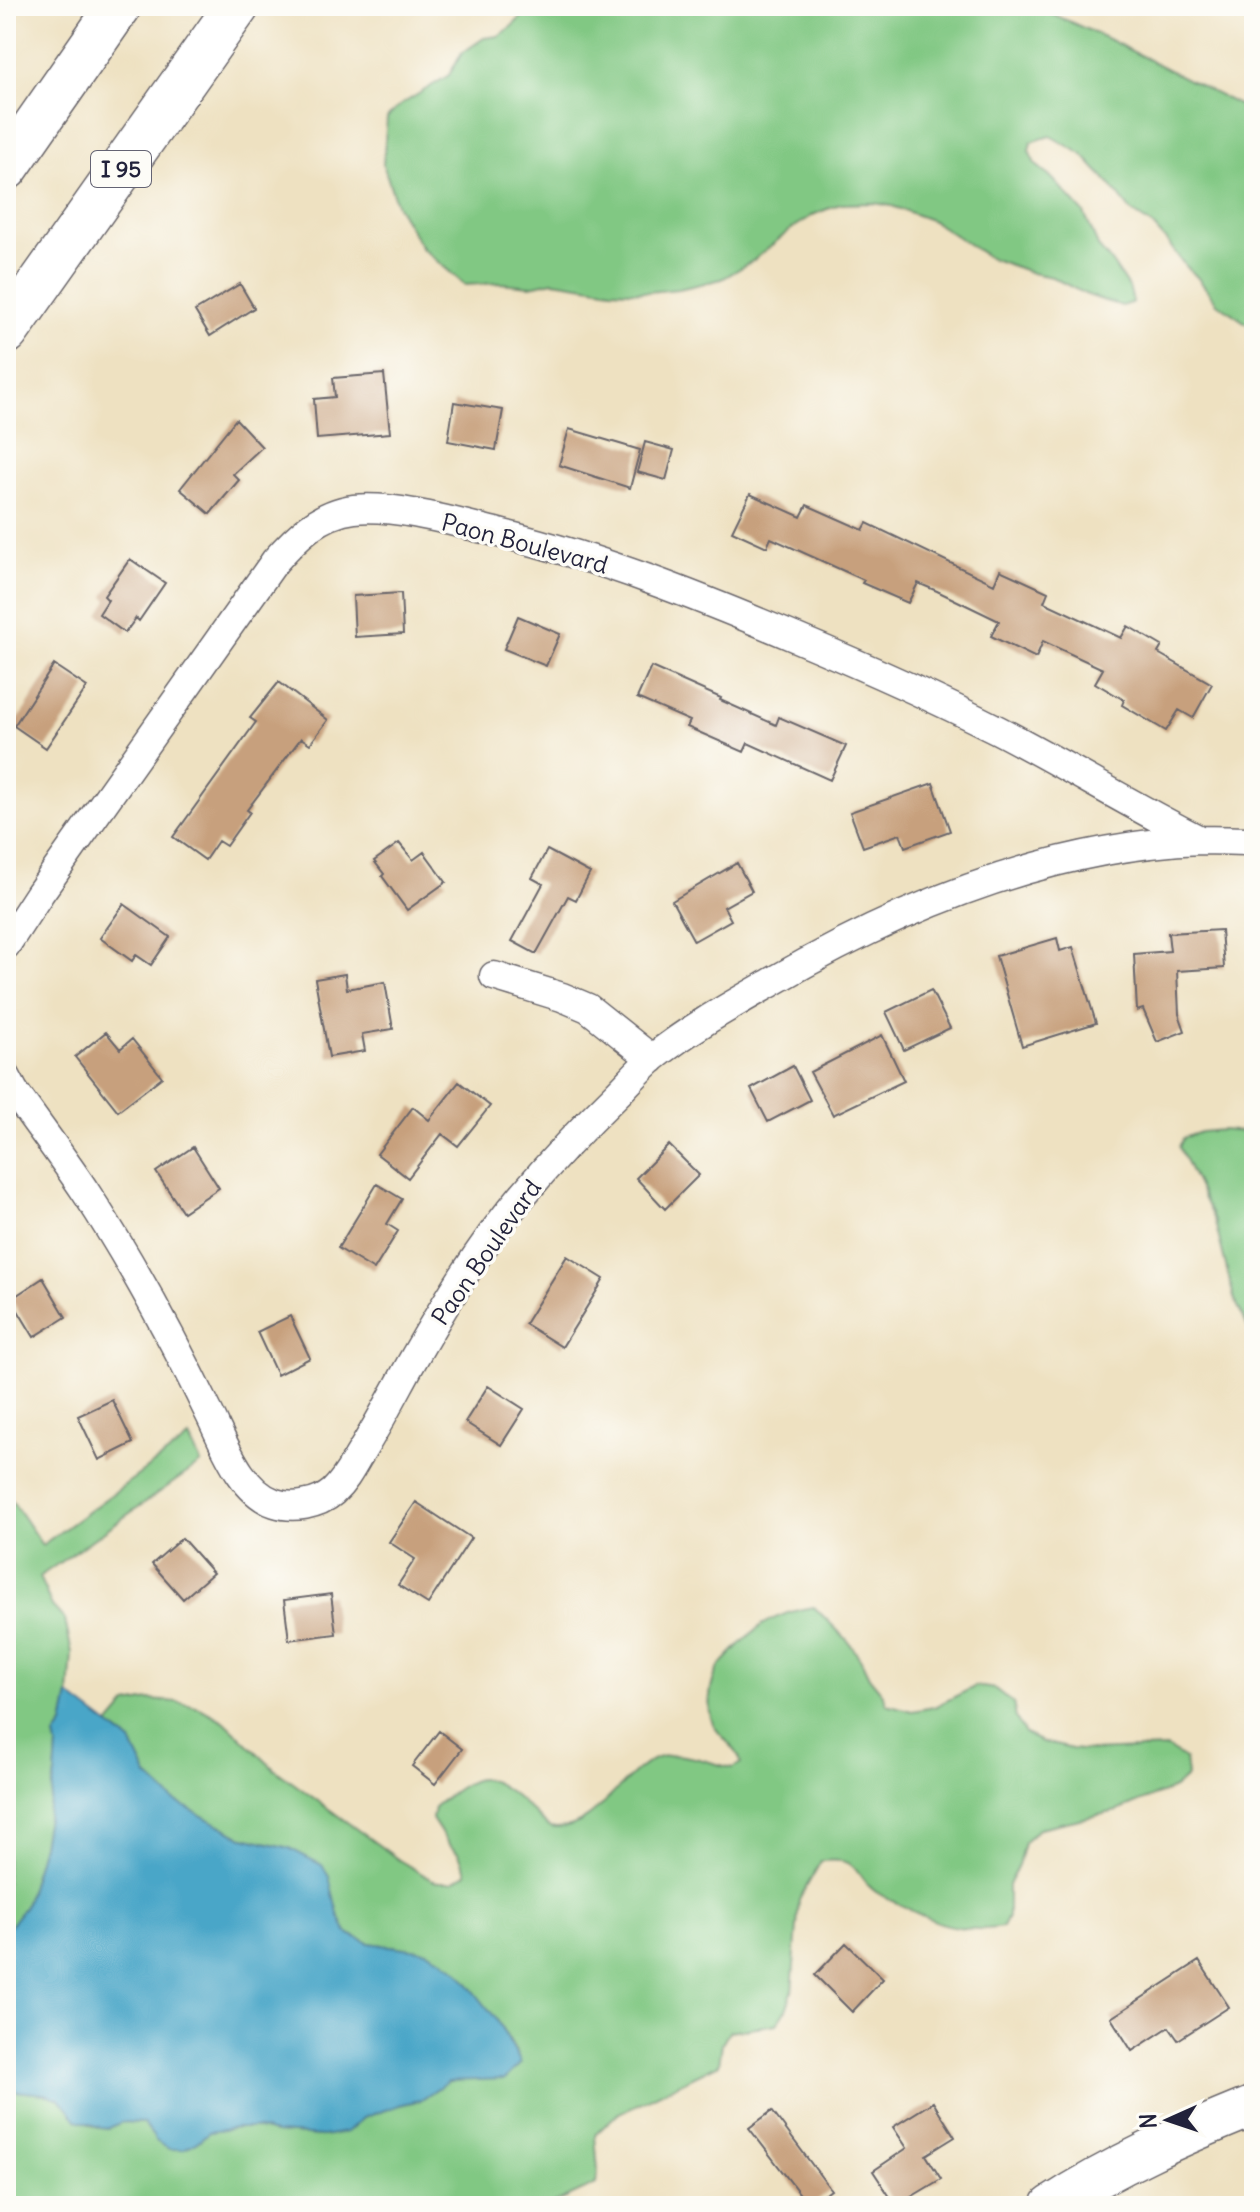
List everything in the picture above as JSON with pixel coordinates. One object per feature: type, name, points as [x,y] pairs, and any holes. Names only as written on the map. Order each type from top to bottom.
[{"type":"highway","points":[[6,168],[119,6]]},
{"type":"highway","name":"I 95","points":[[6,332],[237,6]]},
{"type":"main road","points":[[1051,2206],[1116,2168],[1179,2137],[1254,2106]]},
{"type":"street","name":"Paon Boulevard","points":[[6,945],[275,561],[293,541],[317,522],[353,509],[382,509],[422,516],[523,539],[623,569],[690,594],[909,686],[1029,746],[1141,810],[1201,840]]},
{"type":"street","name":"Paon Boulevard","points":[[6,1076],[86,1193],[153,1303],[240,1473],[266,1499],[279,1505],[304,1505],[326,1498],[344,1480],[443,1307],[509,1211],[591,1120],[652,1059],[683,1036],[865,931],[936,901],[1023,870],[1137,847],[1201,840],[1254,841]]},
{"type":"street","points":[[494,976],[588,1008],[652,1059]]},
{"type":"green space","points":[[533,6],[1035,6],[1106,38],[1254,113],[1254,326],[1217,303],[1153,226],[1132,212],[1082,154],[1050,136],[1031,142],[1029,151],[1035,164],[1084,213],[1099,248],[1130,290],[1133,302],[1122,306],[1085,294],[1052,277],[988,257],[933,221],[892,206],[873,203],[840,204],[815,214],[754,260],[722,279],[679,289],[648,292],[612,290],[554,281],[530,286],[500,283],[465,285],[422,248],[397,206],[383,164],[387,118],[399,106],[449,75],[462,53],[484,38],[498,36],[509,29]]},
{"type":"green space","points":[[1223,1130],[1254,1133],[1254,1340],[1234,1298],[1215,1222],[1179,1147],[1183,1138]]},
{"type":"green space","points":[[189,1438],[201,1463],[39,1577],[52,1606],[65,1620],[72,1653],[69,1695],[63,1725],[55,1736],[55,1775],[42,1845],[25,1907],[6,1931],[6,1492],[42,1545]]},
{"type":"green space","points":[[814,1607],[849,1642],[887,1704],[912,1711],[934,1707],[976,1686],[995,1689],[1013,1703],[1016,1718],[1025,1734],[1042,1742],[1091,1751],[1167,1748],[1185,1759],[1187,1776],[1174,1788],[1117,1811],[1039,1828],[1024,1843],[1008,1885],[1008,1917],[1003,1927],[976,1929],[939,1923],[876,1892],[850,1864],[821,1861],[799,1900],[792,1992],[777,2024],[729,2031],[722,2043],[719,2064],[617,2114],[595,2135],[596,2184],[549,2206],[6,2206],[6,2090],[45,2094],[60,2099],[90,2125],[109,2128],[122,2122],[144,2123],[150,2131],[196,2143],[209,2132],[237,2128],[323,2136],[346,2132],[363,2118],[420,2100],[448,2081],[466,2079],[516,2052],[497,2020],[458,1971],[427,1951],[369,1943],[347,1933],[338,1914],[289,1848],[240,1836],[174,1801],[148,1777],[131,1742],[109,1725],[127,1704],[150,1700],[177,1702],[200,1708],[224,1721],[274,1769],[399,1860],[436,1882],[452,1882],[467,1873],[459,1854],[449,1845],[432,1819],[434,1807],[469,1782],[481,1779],[496,1783],[518,1798],[545,1824],[556,1828],[571,1826],[584,1819],[647,1763],[660,1757],[687,1757],[732,1768],[741,1763],[736,1751],[717,1731],[711,1718],[710,1699],[716,1674],[732,1653],[762,1625],[787,1613]]},
{"type":"water","points":[[69,1695],[131,1742],[148,1777],[174,1801],[240,1836],[289,1848],[322,1865],[329,1877],[338,1914],[347,1933],[369,1943],[427,1951],[458,1971],[497,2020],[521,2063],[505,2079],[448,2081],[420,2100],[363,2118],[347,2132],[323,2136],[237,2128],[209,2132],[182,2149],[169,2149],[156,2141],[144,2123],[123,2122],[109,2128],[100,2127],[77,2120],[60,2099],[45,2094],[6,2090],[6,1931],[25,1906],[42,1845],[55,1775],[55,1736],[63,1725]]},
{"type":"building","points":[[240,284],[254,308],[210,336],[195,311]]},
{"type":"building","points":[[384,374],[390,433],[317,439],[314,399],[335,397],[333,378]]},
{"type":"building","points":[[454,402],[503,410],[496,450],[448,441]]},
{"type":"building","points":[[236,419],[262,447],[233,474],[239,480],[210,514],[180,489]]},
{"type":"building","points":[[569,429],[640,450],[630,488],[559,465]]},
{"type":"building","points":[[645,442],[674,450],[666,480],[637,472]]},
{"type":"building","points":[[750,494],[801,517],[807,505],[863,530],[867,523],[994,584],[1000,570],[1048,592],[1044,602],[1121,638],[1128,626],[1162,646],[1158,653],[1212,684],[1193,718],[1179,710],[1166,731],[1122,705],[1124,700],[1095,683],[1103,669],[1043,641],[1036,658],[991,636],[999,621],[937,591],[918,583],[908,603],[771,538],[767,547],[732,531]]},
{"type":"building","points":[[130,559],[165,583],[139,621],[136,618],[125,633],[99,614],[108,600],[104,596]]},
{"type":"building","points":[[401,593],[403,634],[355,637],[353,596]]},
{"type":"building","points":[[518,616],[560,634],[546,666],[504,649]]},
{"type":"building","points":[[54,665],[87,687],[46,748],[14,726]]},
{"type":"building","points":[[651,667],[776,725],[779,717],[846,746],[830,780],[748,743],[744,752],[687,727],[690,721],[637,698]]},
{"type":"building","points":[[279,682],[328,720],[310,744],[301,738],[247,810],[250,812],[226,846],[218,841],[205,860],[173,837],[256,722],[250,718]]},
{"type":"building","points":[[933,783],[950,831],[905,847],[900,834],[863,847],[850,812]]},
{"type":"building","points":[[399,843],[413,860],[424,852],[446,882],[407,910],[374,861]]},
{"type":"building","points":[[547,850],[590,873],[576,900],[568,896],[536,954],[512,941],[543,884],[532,878]]},
{"type":"building","points":[[737,863],[752,891],[724,907],[731,920],[694,941],[672,901]]},
{"type":"building","points":[[124,904],[170,937],[151,965],[136,955],[132,961],[100,938]]},
{"type":"building","points":[[1221,930],[1224,968],[1177,971],[1179,1014],[1185,1031],[1157,1042],[1143,1009],[1137,1011],[1134,954],[1170,951],[1168,933]]},
{"type":"building","points":[[1057,938],[1060,951],[1073,947],[1096,1023],[1022,1046],[996,956]]},
{"type":"building","points":[[345,974],[347,989],[385,982],[393,1029],[362,1034],[365,1051],[329,1057],[315,979]]},
{"type":"building","points":[[931,990],[950,1028],[904,1050],[886,1012]]},
{"type":"building","points":[[106,1032],[120,1049],[132,1039],[162,1077],[118,1111],[75,1057]]},
{"type":"building","points":[[882,1035],[904,1081],[833,1115],[810,1072]]},
{"type":"building","points":[[793,1066],[810,1100],[768,1122],[751,1089]]},
{"type":"building","points":[[459,1082],[490,1106],[458,1146],[442,1134],[408,1178],[377,1154],[413,1107],[429,1120]]},
{"type":"building","points":[[669,1145],[699,1175],[665,1209],[636,1178]]},
{"type":"building","points":[[193,1147],[219,1188],[183,1212],[156,1172]]},
{"type":"building","points":[[377,1184],[402,1199],[387,1224],[398,1231],[374,1270],[338,1248]]},
{"type":"building","points":[[567,1256],[604,1279],[562,1347],[525,1324]]},
{"type":"building","points":[[43,1278],[66,1317],[34,1337],[11,1299]]},
{"type":"building","points":[[290,1316],[310,1358],[277,1375],[257,1332]]},
{"type":"building","points":[[488,1386],[524,1409],[501,1445],[465,1422]]},
{"type":"building","points":[[112,1400],[133,1443],[99,1460],[78,1416]]},
{"type":"building","points":[[416,1502],[471,1538],[428,1604],[398,1585],[415,1559],[389,1542]]},
{"type":"building","points":[[182,1538],[213,1573],[183,1599],[152,1564]]},
{"type":"building","points":[[331,1594],[336,1634],[289,1640],[284,1600]]},
{"type":"building","points":[[439,1731],[462,1749],[435,1784],[412,1766]]},
{"type":"building","points":[[846,1943],[883,1979],[852,2012],[815,1975]]},
{"type":"building","points":[[1199,1961],[1229,2007],[1178,2040],[1169,2027],[1132,2051],[1111,2018]]},
{"type":"building","points":[[933,2102],[955,2137],[926,2155],[941,2179],[896,2206],[873,2171],[907,2148],[893,2127]]},
{"type":"building","points":[[772,2111],[831,2190],[809,2206],[749,2128]]}]
